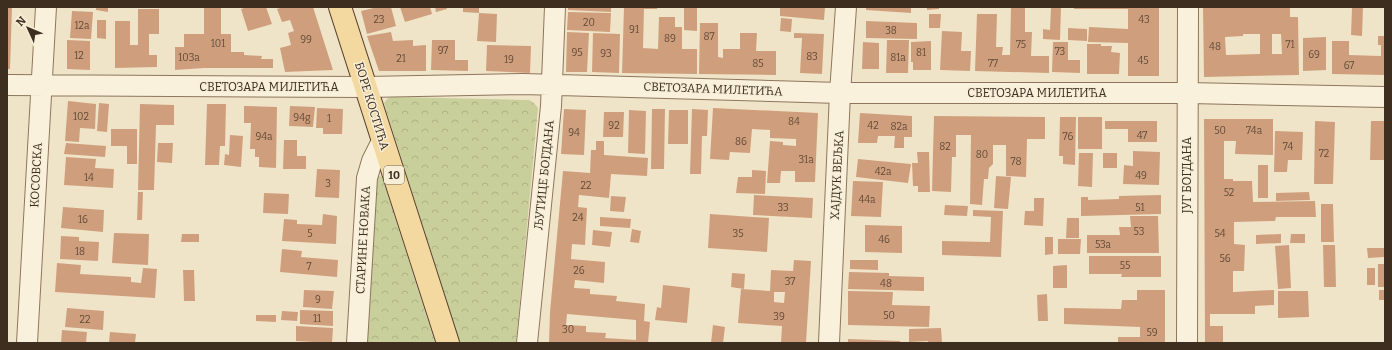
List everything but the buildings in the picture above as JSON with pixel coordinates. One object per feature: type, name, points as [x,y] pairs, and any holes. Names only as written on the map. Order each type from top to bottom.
[{"type":"main road","name":"БОРЕ КОСТИЋА","points":[[340,7],[448,343]]},
{"type":"street","name":"КОСОВСКА","points":[[27,343],[39,108],[42,85],[46,7]]},
{"type":"street","name":"ЉУТИЦЕ БОГДАНА","points":[[526,343],[551,106],[555,7]]},
{"type":"street","name":"ХАЈДУК ВЕЉКА","points":[[829,343],[840,93],[846,7]]},
{"type":"street","name":"ЈУГ БОГДАНА","points":[[1187,343],[1188,7]]},
{"type":"street","name":"СВЕТОЗАРА МИЛЕТИЋА","points":[[7,85],[366,87],[523,84],[840,93],[1188,93],[1385,97]]},
{"type":"street","name":"СТАРИНЕ НОВАКА","points":[[357,343],[367,178],[372,161],[382,141]]},
{"type":"green space","points":[[388,98],[529,100],[538,108],[516,343],[459,343],[384,103]]},
{"type":"green space","points":[[378,175],[382,177],[435,343],[364,343],[374,177]]}]
